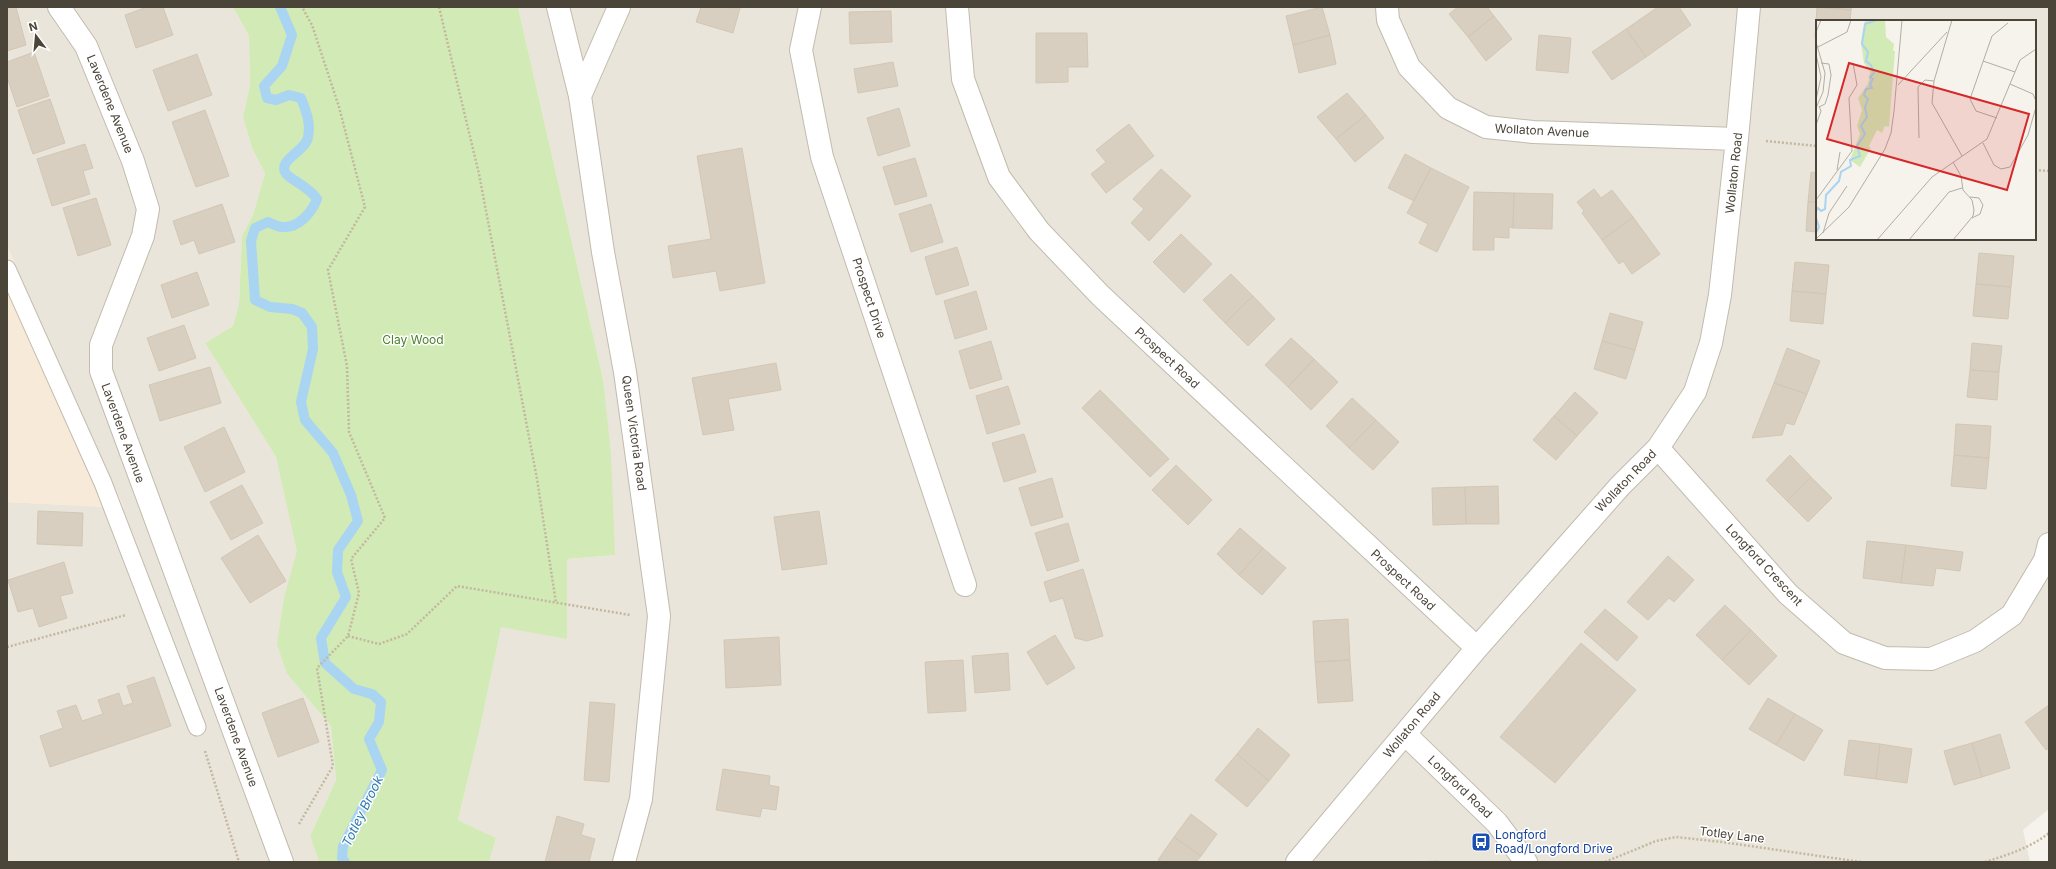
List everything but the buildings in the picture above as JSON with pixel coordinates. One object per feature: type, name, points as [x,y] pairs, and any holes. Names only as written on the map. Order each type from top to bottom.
[{"type":"street","name":"Laverdene Avenue","points":[[59,7],[86,46],[134,161],[148,209],[143,236],[101,345],[101,371],[280,855]]},
{"type":"street","name":"Queen Victoria Road","points":[[558,7],[580,96],[602,252],[625,372],[658,620],[641,799],[624,862]]},
{"type":"street","points":[[580,96],[619,7]]},
{"type":"street","name":"Prospect Drive","points":[[810,7],[801,50],[822,157],[965,584]]},
{"type":"street","name":"Prospect Road","points":[[957,7],[963,79],[978,121],[999,177],[1039,231],[1100,295],[1476,648]]},
{"type":"street","name":"Wollaton Avenue","points":[[1387,7],[1388,20],[1409,67],[1448,108],[1486,127],[1533,132],[1738,139]]},
{"type":"street","name":"Wollaton Road","points":[[1297,862],[1476,648],[1620,486],[1658,448],[1695,392],[1711,343],[1720,294],[1738,139],[1749,7]]},
{"type":"street","name":"Longford Crescent","points":[[1658,448],[1788,594],[1844,643],[1885,658],[1931,658],[1975,641],[2012,615],[2045,560],[2049,544]]},
{"type":"street","name":"Longford Road","points":[[1405,734],[1497,823],[1526,862]]},
{"type":"lane","points":[[7,269],[103,483],[197,727]]},
{"type":"path","points":[[280,855],[332,766],[317,668],[348,636],[359,593],[351,559],[385,518],[349,432],[347,366],[328,270],[365,207],[338,107],[312,25],[302,7]]},
{"type":"path","points":[[440,7],[478,174],[537,479],[556,603]]},
{"type":"path","points":[[1738,139],[1816,146]]},
{"type":"path","points":[[2036,170],[2049,172]]},
{"type":"path","points":[[348,636],[379,644],[407,634],[457,586],[658,620]]},
{"type":"path","points":[[7,647],[151,608]]},
{"type":"path","points":[[197,727],[239,862]]},
{"type":"path","points":[[1985,862],[2012,854],[2041,839],[2049,833]]},
{"type":"path","name":"Totley Lane","points":[[1605,862],[1656,841],[1676,838],[1722,842],[1861,862]]},
{"type":"shaded area","points":[[7,7],[233,7],[249,36],[250,85],[243,117],[252,148],[265,173],[253,215],[242,236],[239,304],[233,326],[205,343],[276,457],[298,551],[284,597],[287,674],[331,726],[336,780],[310,836],[319,862],[7,862],[7,502],[124,508],[7,246]]},
{"type":"shaded area","points":[[518,7],[2049,7],[2049,809],[2023,830],[2030,862],[489,862],[496,838],[458,820],[480,728],[501,626],[567,559],[615,555],[603,379]]},
{"type":"shaded area","points":[[7,246],[124,508],[7,502]]},
{"type":"green space","name":"Clay Wood","points":[[233,7],[518,7],[603,379],[611,455],[615,555],[567,559],[567,639],[501,627],[480,728],[458,820],[496,838],[489,862],[319,862],[310,836],[336,780],[331,726],[287,674],[277,644],[284,597],[297,551],[276,457],[205,343],[233,326],[239,304],[242,236],[253,215],[265,173],[252,148],[243,117],[250,85],[249,36]]},
{"type":"waterway","name":"Totley Brook","points":[[280,7],[292,35],[282,66],[264,86],[267,98],[276,100],[289,95],[301,98],[308,122],[308,137],[303,147],[289,159],[284,167],[285,172],[290,177],[314,195],[317,199],[308,214],[294,225],[289,227],[281,227],[268,222],[255,228],[251,241],[255,300],[270,307],[292,309],[302,313],[312,327],[313,349],[301,402],[305,420],[333,453],[351,495],[358,521],[338,550],[337,572],[346,597],[321,638],[325,663],[354,689],[372,694],[381,702],[379,722],[369,739],[382,770],[343,846],[342,858],[345,862]]},
{"type":"place","name":"Longford Road/Longford Drive","points":[[1481,842]]}]
